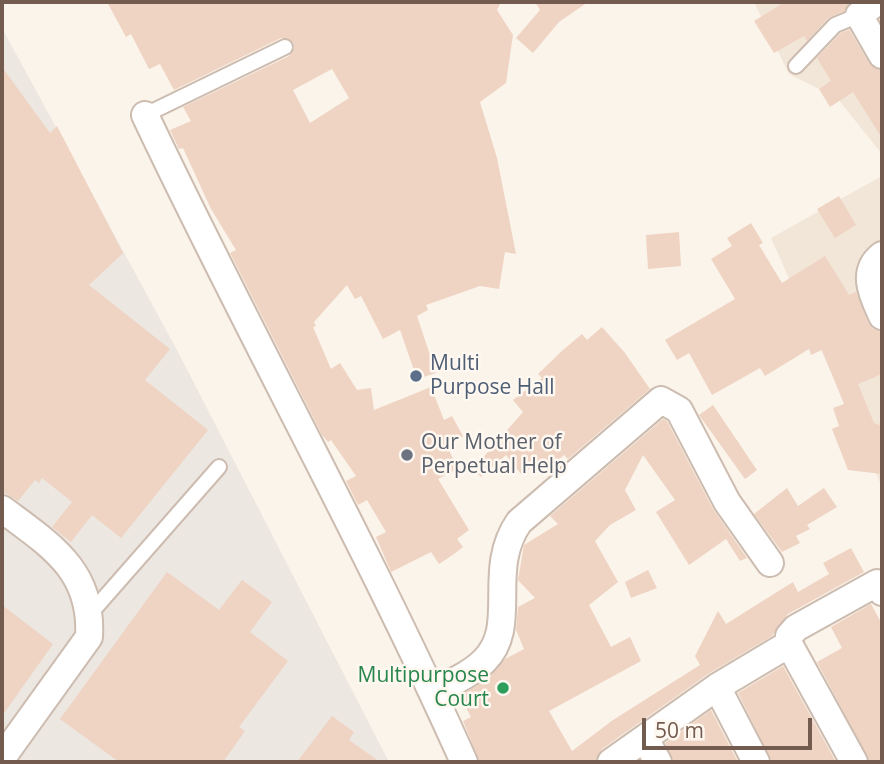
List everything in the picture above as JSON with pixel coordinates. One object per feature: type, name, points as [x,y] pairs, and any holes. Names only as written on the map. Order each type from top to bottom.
[{"type":"street","points":[[868,8],[882,55]]},
{"type":"street","points":[[145,115],[261,354],[432,692],[464,762]]},
{"type":"street","points":[[882,255],[875,260],[869,288],[882,316]]},
{"type":"street","points":[[432,692],[465,676],[484,662],[501,636],[501,566],[505,543],[519,522],[661,400],[678,410],[727,502],[770,562]]},
{"type":"street","points":[[2,509],[55,549],[80,579],[90,614],[89,637],[2,758]]},
{"type":"street","points":[[854,762],[789,643],[789,636],[796,628],[877,583],[882,592]]},
{"type":"street","points":[[611,762],[717,687],[789,643]]},
{"type":"street","points":[[717,687],[756,762]]},
{"type":"street","points":[[645,739],[658,762]]},
{"type":"lane","points":[[796,66],[835,25],[868,8]]},
{"type":"lane","points":[[145,115],[285,47]]},
{"type":"lane","points":[[90,614],[219,467]]},
{"type":"shaded area","points":[[754,2],[882,2],[882,154],[837,98],[789,74]]},
{"type":"shaded area","points":[[2,28],[177,350],[389,762],[2,762]]},
{"type":"shaded area","points":[[882,176],[882,487],[771,238]]},
{"type":"building","points":[[107,2],[501,2],[497,10],[513,35],[506,83],[480,102],[497,158],[516,254],[505,252],[499,289],[480,286],[426,305],[428,310],[417,316],[436,373],[417,379],[400,330],[383,339],[361,296],[355,299],[347,285],[314,322],[316,326],[313,327],[331,369],[340,363],[357,390],[371,388],[374,410],[431,387],[444,420],[452,416],[463,436],[446,445],[458,468],[438,479],[469,530],[457,539],[463,547],[439,564],[431,552],[391,572],[376,537],[386,532],[367,500],[358,505],[346,481],[356,476],[331,440],[328,442],[322,435],[230,253],[236,250],[211,209],[183,148],[179,149],[170,130],[191,121],[183,107],[289,56],[294,48],[293,42],[281,38],[174,90],[160,64],[149,69],[131,34],[126,37]],"holes":[[[332,69],[349,98],[310,123],[293,90]]]},
{"type":"building","points":[[535,2],[588,2],[559,22],[533,53],[516,38],[540,10]]},
{"type":"building","points":[[785,2],[850,2],[844,11],[828,18],[807,41],[804,36],[774,53],[754,21]]},
{"type":"building","points":[[849,30],[869,63],[882,72],[882,138],[853,92],[830,107],[819,89],[831,81],[817,58],[841,33]]},
{"type":"building","points":[[2,67],[50,133],[57,126],[123,253],[89,285],[170,349],[145,380],[208,430],[121,538],[92,515],[71,542],[52,527],[72,502],[42,478],[39,483],[35,480],[18,501],[2,491]]},
{"type":"building","points":[[839,196],[856,225],[835,238],[817,209]]},
{"type":"building","points":[[751,223],[763,243],[759,245],[782,283],[825,256],[849,295],[856,292],[868,323],[873,329],[882,331],[882,374],[858,384],[874,423],[882,426],[882,474],[848,470],[832,429],[839,426],[833,408],[844,404],[822,350],[811,355],[809,349],[765,376],[760,368],[712,395],[689,353],[677,360],[665,340],[735,299],[711,259],[732,246],[727,238]]},
{"type":"building","points":[[679,232],[681,266],[648,269],[646,235]]},
{"type":"building","points":[[602,327],[625,353],[650,389],[568,459],[564,455],[544,471],[539,463],[521,474],[506,455],[481,477],[473,469],[523,412],[513,400],[542,378],[538,374],[582,334],[587,340]]},
{"type":"building","points":[[713,405],[757,470],[745,479],[699,415]]},
{"type":"building","points":[[663,419],[667,421],[713,509],[747,558],[740,561],[726,539],[689,565],[656,512],[675,500],[643,455],[625,490],[636,510],[610,525],[595,541],[618,582],[589,605],[611,647],[630,637],[641,661],[549,711],[572,751],[613,720],[700,665],[695,656],[718,611],[726,624],[793,582],[798,592],[829,574],[823,563],[851,548],[864,572],[788,614],[772,636],[708,674],[602,749],[595,762],[480,762],[463,721],[471,717],[460,696],[488,678],[505,659],[524,649],[516,630],[518,607],[535,598],[518,580],[524,545],[558,524],[550,516]]},
{"type":"building","points":[[787,488],[798,506],[824,488],[837,507],[807,525],[810,529],[796,536],[800,543],[782,552],[754,514]]},
{"type":"building","points":[[648,570],[657,588],[631,598],[625,582]]},
{"type":"building","points":[[167,572],[219,610],[242,580],[272,602],[250,632],[288,661],[239,727],[245,731],[223,762],[119,762],[60,719]]},
{"type":"building","points":[[871,604],[882,624],[882,762],[870,762],[817,662],[842,648],[831,627]]},
{"type":"building","points":[[2,605],[53,644],[2,716]]},
{"type":"building","points":[[783,666],[836,762],[772,762],[738,693]]},
{"type":"building","points":[[711,710],[738,762],[674,762],[665,743]]},
{"type":"building","points":[[332,716],[354,732],[349,740],[380,762],[297,762]]},
{"type":"place","name":"Multi Purpose Hall","points":[[416,376]]},
{"type":"place","name":"Our Mother of Perpetual Help","points":[[407,455]]},
{"type":"place","name":"Multipurpose Court","points":[[503,688]]}]
